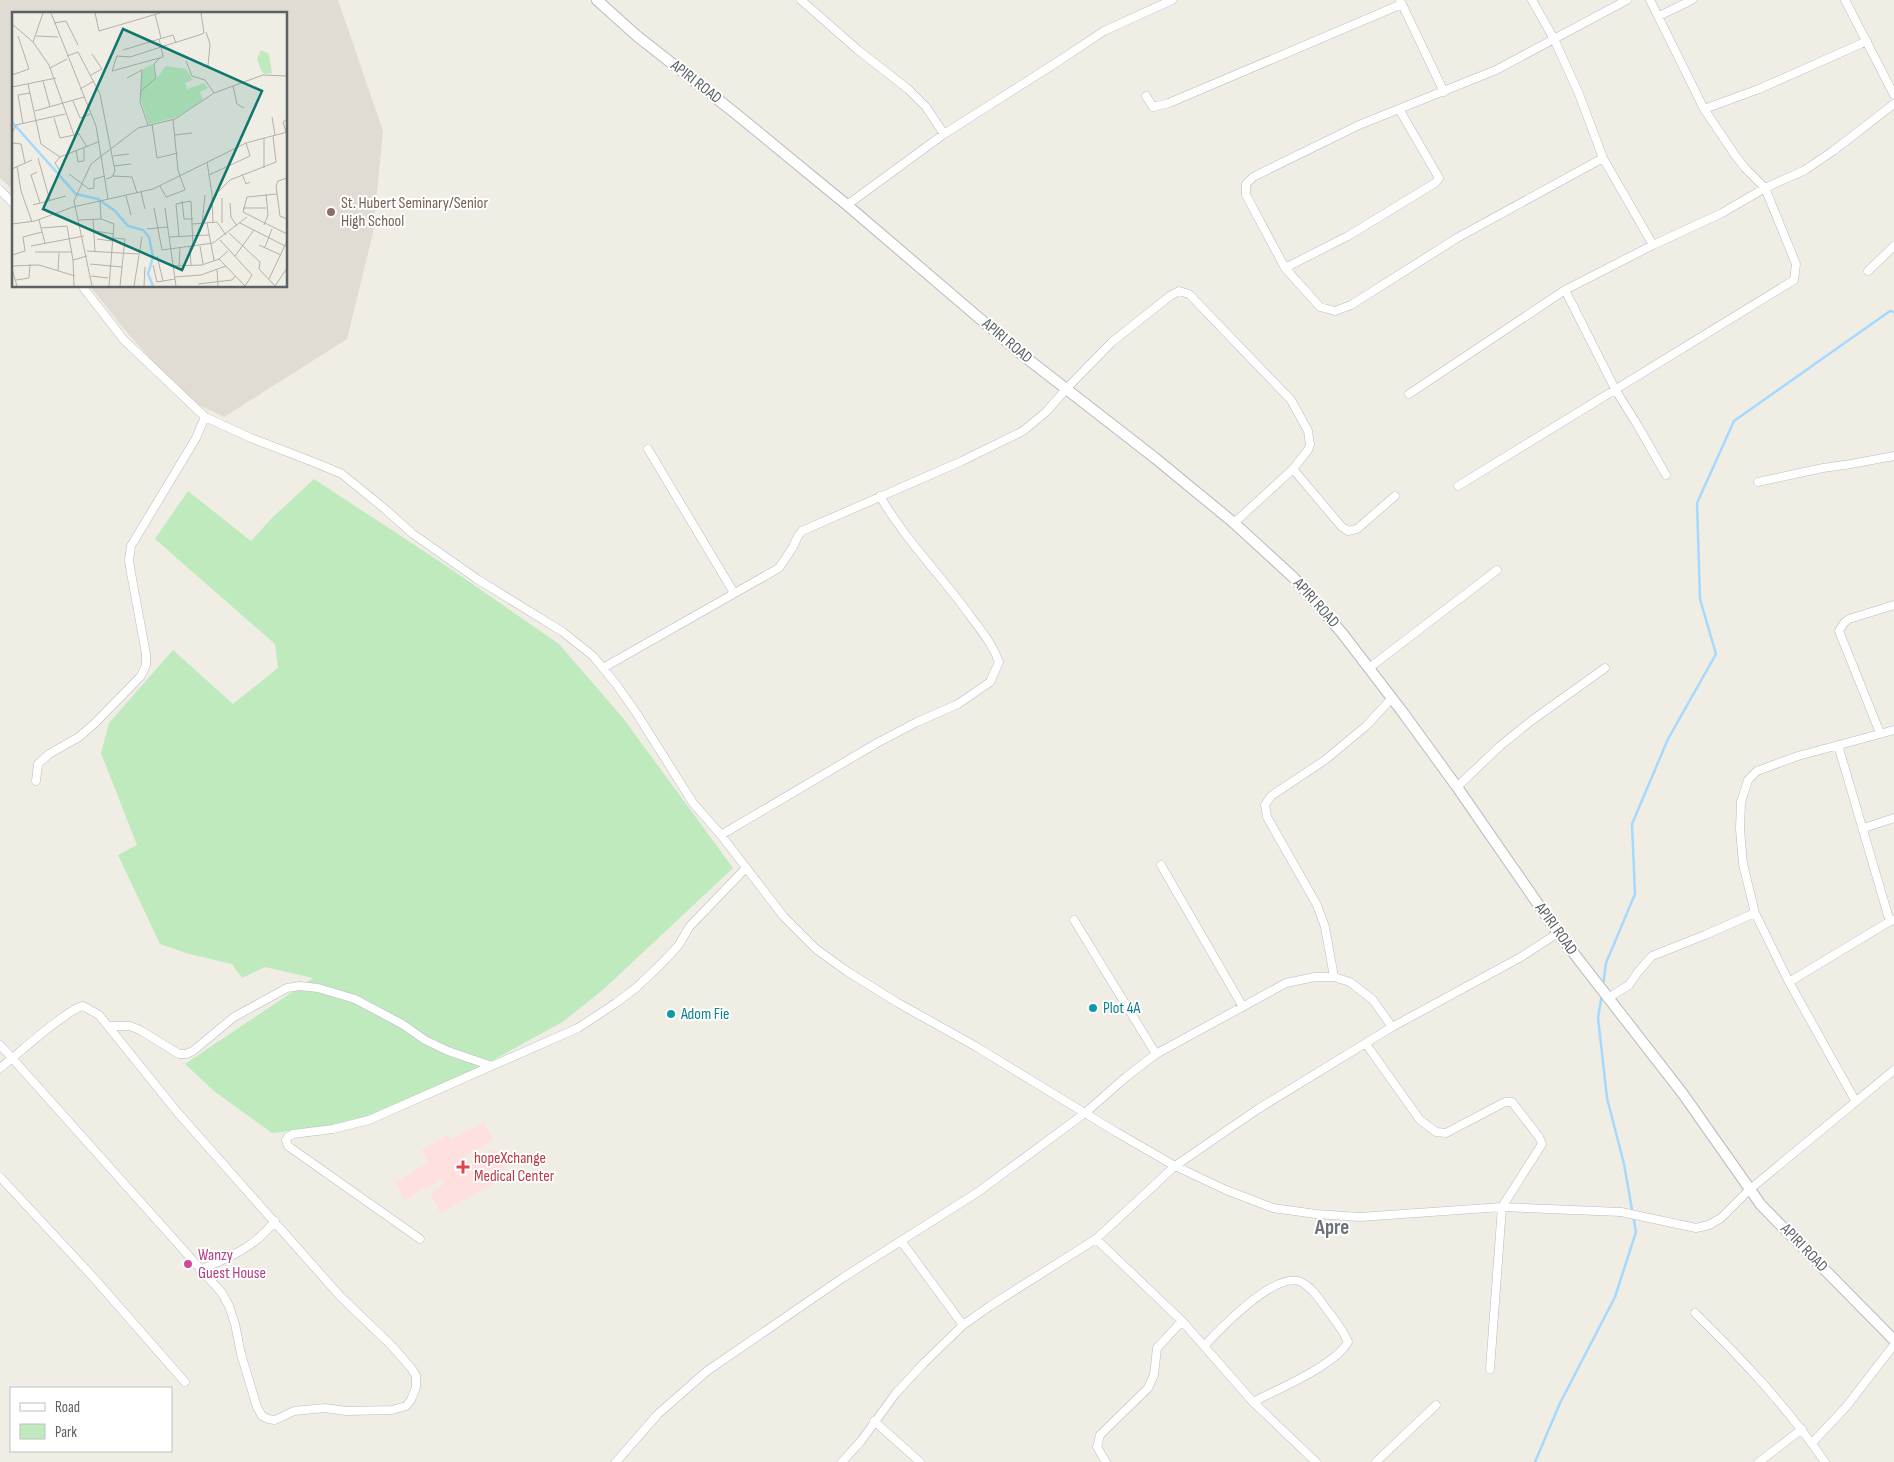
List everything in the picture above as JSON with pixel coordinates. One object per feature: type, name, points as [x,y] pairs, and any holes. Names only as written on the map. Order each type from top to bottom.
[{"type":"street","name":"APIRI ROAD","points":[[597,0],[637,36],[735,112],[847,204],[1020,353],[1234,523],[1294,578],[1342,633],[1392,698],[1457,787],[1558,933],[1683,1094],[1761,1206],[1894,1340]]},
{"type":"street","points":[[801,0],[858,50],[908,90],[926,107],[944,134]]},
{"type":"street","points":[[847,204],[944,134],[1104,31],[1172,0]]},
{"type":"street","points":[[1532,0],[1554,39],[1579,94],[1603,158],[1653,245]]},
{"type":"street","points":[[1603,158],[1457,238],[1351,306],[1336,311],[1320,307],[1286,268],[1246,195],[1246,184],[1253,177],[1359,126],[1496,70],[1627,0]]},
{"type":"street","points":[[1458,486],[1794,280],[1796,264],[1765,188],[1745,168],[1704,109],[1650,0]]},
{"type":"street","points":[[1659,16],[1692,0]]},
{"type":"street","points":[[1845,0],[1894,95]]},
{"type":"street","points":[[1146,96],[1153,107],[1169,103],[1401,2],[1444,92]]},
{"type":"street","points":[[1704,109],[1759,89],[1867,41]]},
{"type":"street","points":[[1409,394],[1564,290],[1722,213],[1765,188],[1805,170],[1820,161],[1893,105]]},
{"type":"street","points":[[1286,268],[1348,236],[1435,183],[1439,178],[1399,109]]},
{"type":"street","points":[[0,190],[12,202]]},
{"type":"street","points":[[1868,271],[1894,246]]},
{"type":"street","points":[[84,288],[124,340],[205,417],[251,438],[316,462],[342,474],[413,534],[477,579],[564,632],[592,656],[637,714],[693,803],[721,835],[784,917],[822,953],[898,1003],[975,1046],[1175,1166],[1226,1190],[1274,1208],[1316,1214],[1360,1217],[1502,1207],[1621,1212],[1696,1228],[1709,1225],[1721,1218],[1749,1190],[1894,1070]]},
{"type":"street","points":[[1564,290],[1615,390],[1666,475]]},
{"type":"street","points":[[603,668],[779,568],[802,532],[962,461],[1023,431],[1046,412],[1066,388],[1112,342],[1179,291],[1189,294],[1291,400],[1308,431],[1310,445],[1294,469],[1234,523]]},
{"type":"street","points":[[36,782],[38,764],[49,754],[79,737],[141,676],[146,665],[146,654],[129,560],[131,546],[196,438],[205,417]]},
{"type":"street","points":[[648,449],[734,593]]},
{"type":"street","points":[[1758,482],[1894,456]]},
{"type":"street","points":[[1294,469],[1341,526],[1348,531],[1357,529],[1395,496]]},
{"type":"street","points":[[721,835],[877,743],[917,722],[958,704],[990,682],[999,662],[995,648],[960,601],[893,519],[880,496]]},
{"type":"street","points":[[1369,668],[1497,570]]},
{"type":"street","points":[[1880,733],[1840,631],[1844,623],[1849,619],[1894,605]]},
{"type":"street","points":[[1457,787],[1500,746],[1605,668]]},
{"type":"street","points":[[1334,977],[1325,927],[1317,905],[1267,817],[1265,805],[1270,796],[1325,760],[1366,726],[1392,698]]},
{"type":"street","points":[[1856,1102],[1789,982],[1755,913],[1743,864],[1740,829],[1742,802],[1748,780],[1756,771],[1798,756],[1894,730]]},
{"type":"street","points":[[1789,982],[1892,921],[1838,745]]},
{"type":"street","points":[[1864,828],[1894,818]]},
{"type":"street","points":[[1161,865],[1244,1006]]},
{"type":"street","points":[[420,1239],[288,1146],[286,1140],[288,1137],[293,1134],[333,1129],[369,1120],[578,1028],[638,987],[678,946],[690,926],[746,868]]},
{"type":"street","points":[[1608,998],[1629,985],[1652,956],[1755,913]]},
{"type":"street","points":[[1074,920],[1156,1054]]},
{"type":"street","points":[[842,1462],[918,1369],[963,1326],[990,1306],[1096,1239],[1175,1166],[1258,1109],[1392,1027],[1521,957],[1558,933]]},
{"type":"street","points":[[616,1462],[658,1414],[707,1371],[844,1277],[978,1192],[1085,1113],[1156,1054],[1286,983],[1315,977],[1334,977],[1350,982],[1373,1000],[1392,1027]]},
{"type":"street","points":[[108,1026],[130,1026],[179,1054],[186,1054],[193,1051],[234,1017],[287,988],[300,986],[318,988],[355,999],[402,1024],[425,1040],[448,1051],[492,1066]]},
{"type":"street","points":[[0,1045],[12,1058],[200,1270],[222,1293],[235,1324],[241,1354],[262,1416],[268,1420],[275,1420],[294,1410],[325,1408],[373,1411],[392,1410],[406,1406],[416,1387],[416,1376],[412,1370],[391,1346],[340,1296],[178,1113],[99,1016],[89,1008],[77,1007],[12,1058],[0,1068]]},
{"type":"street","points":[[1366,1044],[1420,1120],[1436,1132],[1446,1133],[1505,1102],[1512,1102],[1539,1137],[1542,1144],[1502,1207],[1490,1370]]},
{"type":"street","points":[[0,1176],[94,1277],[185,1382]]},
{"type":"street","points":[[200,1270],[234,1255],[256,1242],[275,1221]]},
{"type":"street","points":[[1096,1239],[1182,1322],[1253,1402],[1316,1462]]},
{"type":"street","points":[[901,1241],[963,1326]]},
{"type":"street","points":[[1204,1346],[1245,1305],[1266,1291],[1290,1280],[1300,1281],[1314,1292],[1344,1333],[1348,1342],[1337,1356],[1308,1374],[1253,1402]]},
{"type":"street","points":[[1696,1313],[1744,1362],[1802,1429],[1825,1462]]},
{"type":"street","points":[[1106,1462],[1097,1447],[1100,1435],[1148,1388],[1154,1376],[1158,1348],[1182,1322]]},
{"type":"street","points":[[1812,1443],[1845,1408],[1894,1345]]},
{"type":"street","points":[[1376,1462],[1436,1406]]},
{"type":"street","points":[[874,1421],[920,1462]]},
{"type":"street","points":[[1759,1462],[1802,1429]]},
{"type":"shaded area","name":"St. Hubert Seminary/Senior High School","points":[[0,0],[338,0],[383,131],[373,233],[347,339],[224,417],[186,399],[124,329],[92,288],[288,288],[288,12],[12,12],[12,189],[0,178]]},
{"type":"shaded area","name":"hopeXchange Medical Center","points":[[484,1122],[493,1140],[459,1160],[462,1165],[492,1149],[494,1152],[500,1149],[508,1165],[503,1169],[507,1177],[440,1213],[430,1193],[444,1184],[442,1179],[404,1200],[395,1182],[428,1163],[422,1150],[448,1135],[450,1140]]},
{"type":"green space","points":[[314,479],[442,563],[559,644],[623,718],[733,868],[605,988],[564,1021],[453,1082],[391,1111],[351,1123],[272,1133],[214,1091],[185,1064],[313,978],[265,967],[242,978],[232,964],[189,954],[160,944],[118,855],[137,845],[101,753],[109,723],[173,650],[233,704],[278,668],[275,644],[155,539],[188,491],[251,541],[271,519]]},
{"type":"waterway","points":[[1603,986],[1606,963],[1635,894],[1632,824],[1668,739],[1716,654],[1700,599],[1697,503],[1734,421],[1890,311],[1894,312]]},
{"type":"waterway","points":[[1535,1462],[1560,1403],[1615,1297],[1636,1232],[1624,1164],[1607,1098],[1598,1018],[1602,994]]},
{"type":"place","name":"St. Hubert Seminary/Senior High School","points":[[331,212]]},
{"type":"place","name":"Plot 4A","points":[[1093,1008]]},
{"type":"place","name":"Adom Fie","points":[[671,1014]]},
{"type":"place","name":"hopeXchange Medical Center","points":[[463,1167]]},
{"type":"place","name":"Wanzy Guest House","points":[[188,1264]]},
{"type":"district","name":"Apre","points":[[1332,1227]]}]
